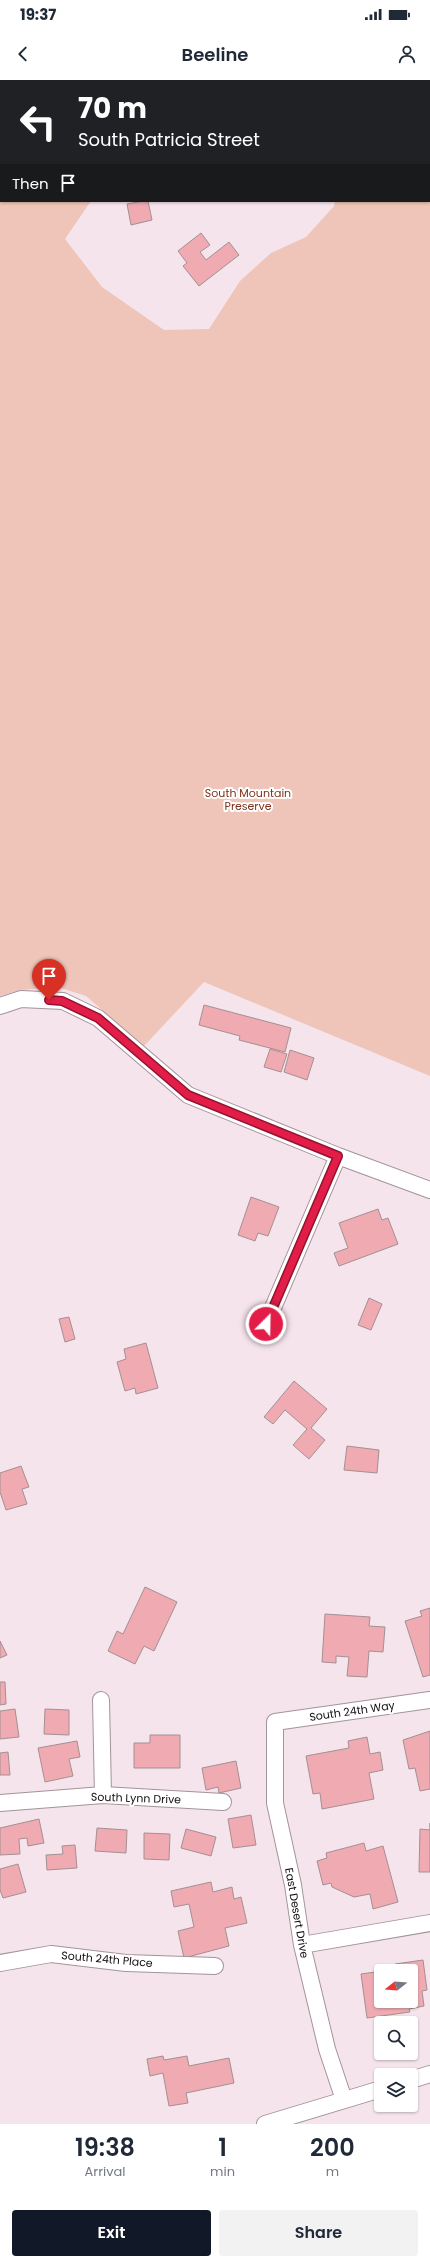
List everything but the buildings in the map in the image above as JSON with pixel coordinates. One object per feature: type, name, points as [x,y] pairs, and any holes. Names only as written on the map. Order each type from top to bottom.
[{"type":"street","points":[[0,1006],[21,999],[62,1001],[98,1018],[188,1095],[338,1156],[430,1190]]},
{"type":"street","points":[[266,1324],[338,1156]]},
{"type":"street","points":[[101,1700],[103,1795]]},
{"type":"street","name":"South 24th Way","points":[[275,1722],[430,1700]]},
{"type":"street","name":"East Desert Drive","points":[[275,1722],[275,1804],[293,1885],[302,1945],[327,2049],[344,2100]]},
{"type":"street","name":"South Lynn Drive","points":[[0,1803],[103,1795],[223,1802]]},
{"type":"street","points":[[302,1945],[430,1923]]},
{"type":"street","name":"South 24th Place","points":[[0,1963],[51,1954],[126,1963],[215,1966]]},
{"type":"street","points":[[418,2078],[430,2074]]},
{"type":"street","points":[[265,2124],[374,2091]]},
{"type":"green space","name":"South Mountain Preserve","points":[[0,202],[90,202],[65,239],[102,287],[164,330],[209,329],[240,281],[271,253],[306,237],[334,206],[335,202],[430,202],[430,1076],[204,982],[144,1046],[86,996],[58,987],[20,990],[0,996]]},
{"type":"route","points":[[49,1000],[62,1001],[98,1018],[188,1095],[338,1156],[266,1324]]}]
